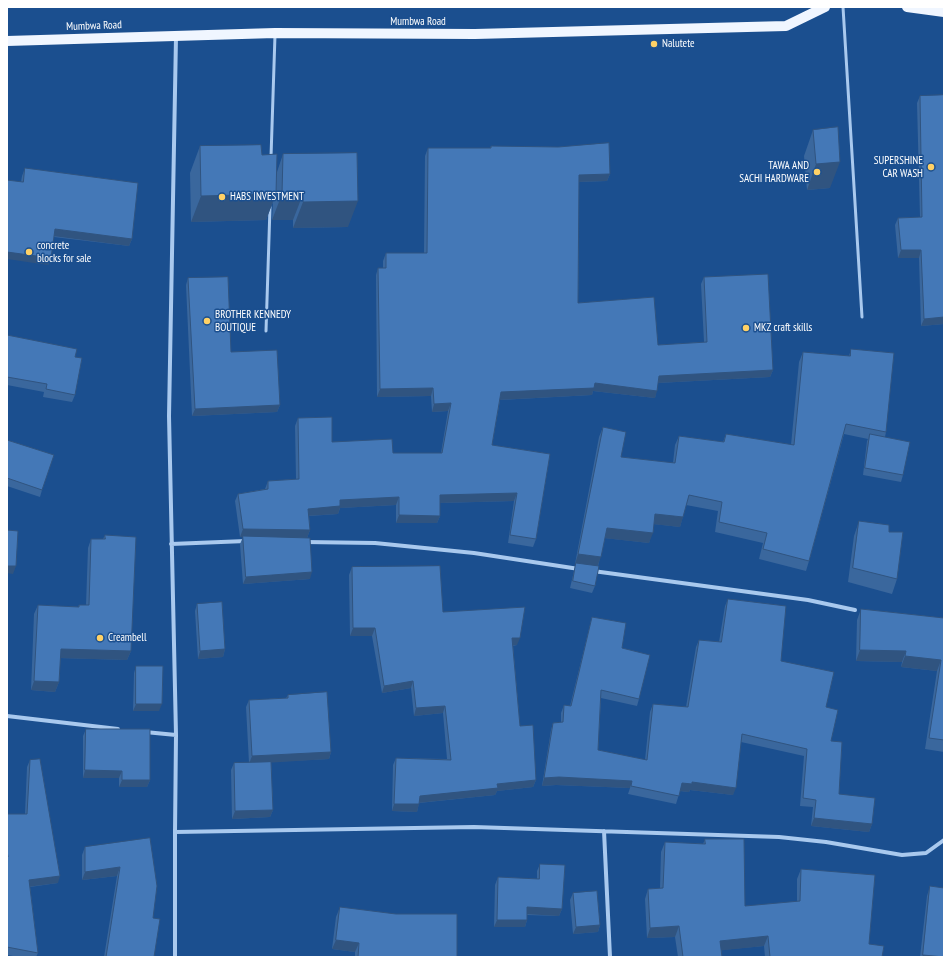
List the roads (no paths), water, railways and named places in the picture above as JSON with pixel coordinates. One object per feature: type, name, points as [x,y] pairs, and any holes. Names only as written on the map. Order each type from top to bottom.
[{"type":"main road","name":"Mumbwa Road","points":[[7,40],[275,33],[475,34],[786,26],[825,7]]},
{"type":"main road","points":[[907,7],[944,12]]},
{"type":"street","points":[[175,957],[176,735],[169,416],[176,35]]},
{"type":"street","points":[[171,544],[250,541]]},
{"type":"street","points":[[297,542],[382,544],[474,553],[582,569]]},
{"type":"street","points":[[589,570],[808,600],[855,610]]},
{"type":"street","points":[[7,716],[121,730]]},
{"type":"street","points":[[137,731],[176,735]]},
{"type":"street","points":[[175,832],[474,827],[604,831],[780,838],[826,842],[902,855],[926,853],[944,840]]},
{"type":"street","points":[[604,831],[610,957]]},
{"type":"lane","points":[[843,7],[862,318]]},
{"type":"lane","points":[[271,159],[275,33]]},
{"type":"lane","points":[[266,331],[270,206]]},
{"type":"place","name":"Nalutete","points":[[654,44]]},
{"type":"place","name":"SUPERSHINE CAR WASH","points":[[931,167]]},
{"type":"place","name":"TAWA AND SACHI HARDWARE","points":[[817,172]]},
{"type":"place","name":"HABS INVESTMENT","points":[[222,197]]},
{"type":"place","name":"concrete blocks for sale","points":[[29,252]]},
{"type":"place","name":"BROTHER KENNEDY BOUTIQUE","points":[[207,321]]},
{"type":"place","name":"MKZ craft skills","points":[[746,328]]},
{"type":"place","name":"Creambell","points":[[100,638]]}]
